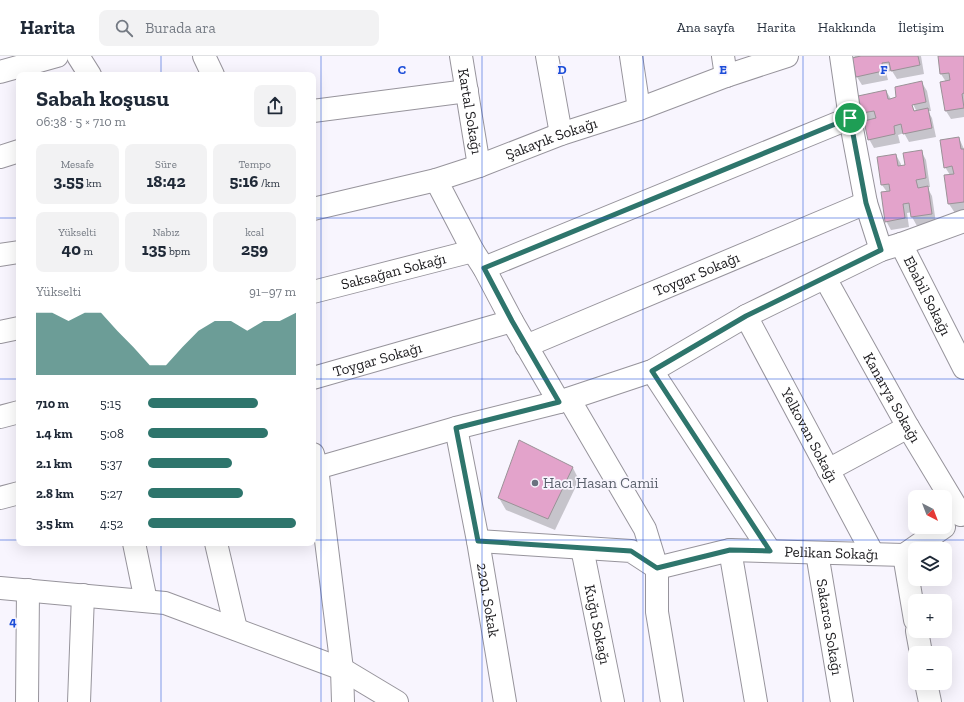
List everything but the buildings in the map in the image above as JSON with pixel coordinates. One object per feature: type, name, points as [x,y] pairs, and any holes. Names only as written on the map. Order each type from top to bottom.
[{"type":"street","points":[[0,72],[58,56]]},
{"type":"street","points":[[78,56],[88,72]]},
{"type":"street","points":[[204,56],[212,72]]},
{"type":"street","name":"Kartal Sokağı","points":[[461,56],[479,166]]},
{"type":"street","points":[[547,56],[562,134]]},
{"type":"street","points":[[632,56],[639,109]]},
{"type":"street","name":"Şakayık Sokağı","points":[[316,208],[436,180],[479,166],[562,134],[639,109],[724,66],[787,56]]},
{"type":"street","name":"Ebabil Sokağı","points":[[841,56],[850,118],[866,203],[964,368]]},
{"type":"street","points":[[316,111],[467,91]]},
{"type":"street","name":"Saksağan Sokağı","points":[[316,291],[479,259],[850,118]]},
{"type":"street","points":[[0,157],[16,152]]},
{"type":"street","points":[[436,180],[526,346],[564,401],[645,529],[657,568],[657,612],[672,702]]},
{"type":"street","name":"Toygar Sokağı","points":[[526,346],[866,203]]},
{"type":"street","points":[[316,461],[564,401],[652,371],[746,316],[825,278],[891,247],[964,221]]},
{"type":"street","points":[[0,255],[16,252]]},
{"type":"street","name":"Kanarya Sokağı","points":[[825,278],[908,427],[954,521]]},
{"type":"street","name":"Yelkovan Sokağı","points":[[746,316],[873,554]]},
{"type":"street","name":"Toygar Sokağı","points":[[316,377],[512,321]]},
{"type":"street","points":[[0,332],[16,329]]},
{"type":"street","points":[[652,371],[770,551]]},
{"type":"street","points":[[0,417],[16,413]]},
{"type":"street","points":[[828,470],[908,427]]},
{"type":"street","name":"2201. Sokak","points":[[456,428],[478,541],[505,702]]},
{"type":"street","points":[[316,469],[342,668],[343,702]]},
{"type":"street","points":[[0,498],[16,494]]},
{"type":"street","points":[[911,594],[904,555],[954,521]]},
{"type":"street","points":[[478,541],[631,551],[657,568]]},
{"type":"street","points":[[135,546],[146,601]]},
{"type":"street","points":[[217,546],[236,629]]},
{"type":"street","name":"Kuğu Sokağı","points":[[582,548],[613,702]]},
{"type":"street","points":[[730,550],[756,702]]},
{"type":"street","name":"Pelikan Sokağı","points":[[657,568],[730,550],[904,555]]},
{"type":"street","name":"Sakarca Sokağı","points":[[817,552],[842,702]]},
{"type":"street","points":[[0,588],[165,603],[342,668],[397,702]]},
{"type":"street","points":[[27,702],[28,590]]},
{"type":"street","points":[[82,701],[83,596]]},
{"type":"street","points":[[927,690],[930,702]]},
{"type":"place","name":"Hacı Hasan Camii","points":[[535,483]]},
{"type":"route","points":[[850,118],[866,203],[881,250],[746,316],[652,371],[770,551],[730,550],[657,568],[631,551],[478,541],[456,428],[559,402],[512,321],[484,268],[850,118]]}]
